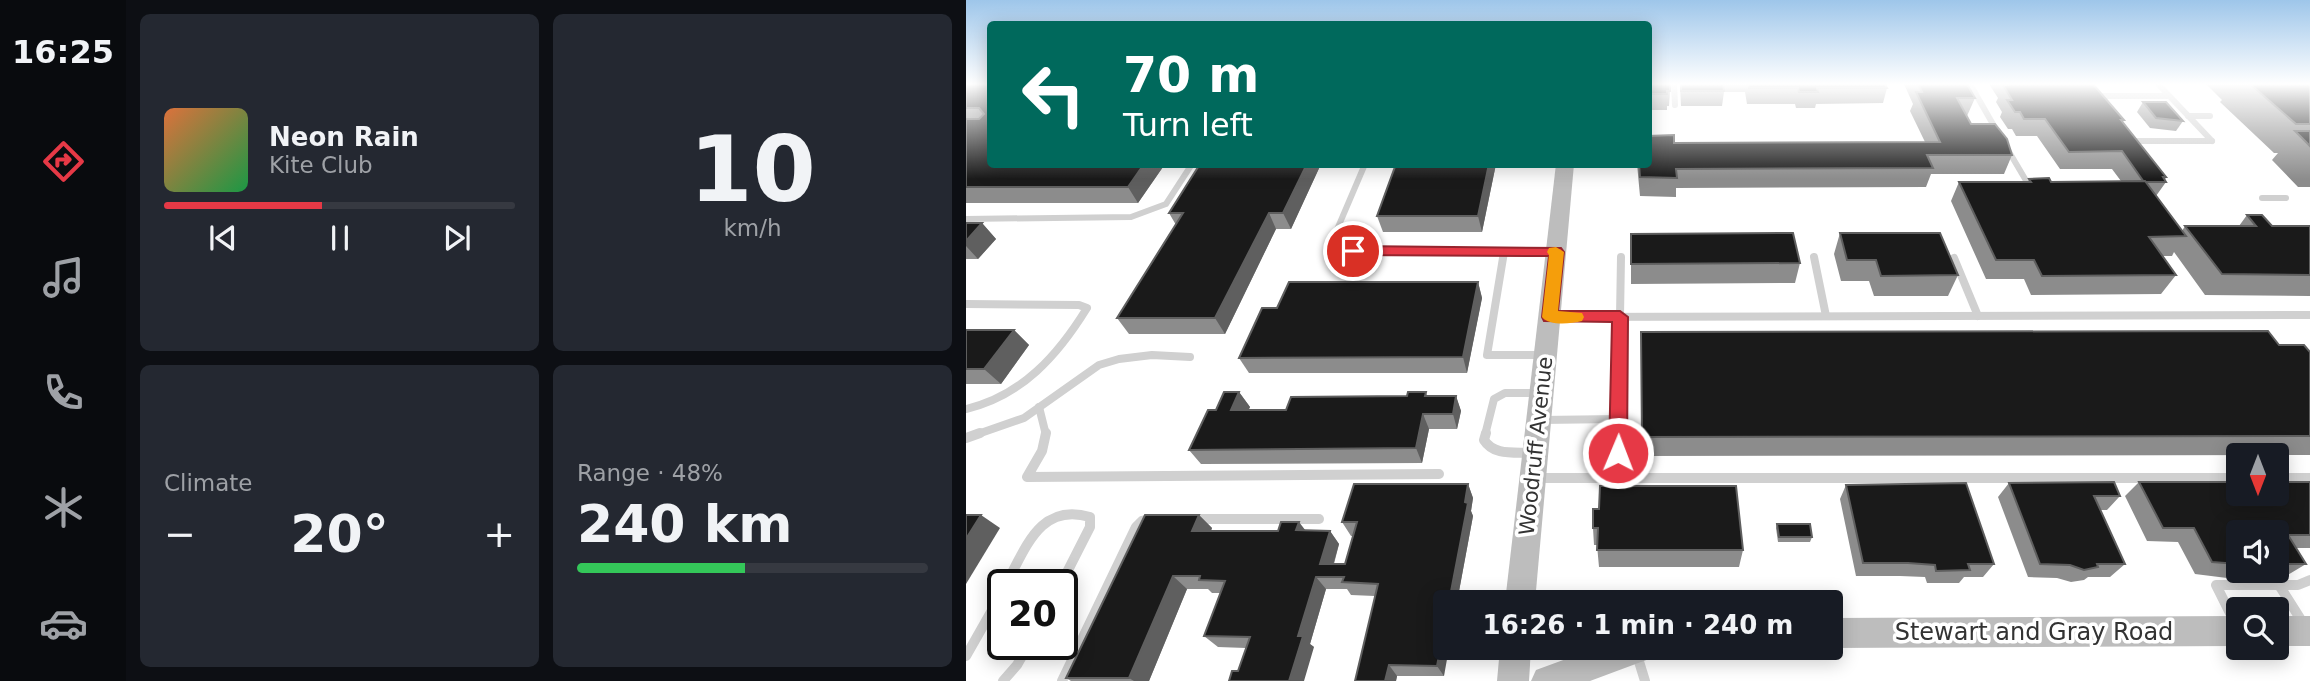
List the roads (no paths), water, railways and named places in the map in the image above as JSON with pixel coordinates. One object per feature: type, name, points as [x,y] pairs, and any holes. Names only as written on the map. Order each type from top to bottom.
[{"type":"main road","name":"Woodruff Avenue","points":[[1521,590],[1565,168]]},
{"type":"main road","name":"Stewart and Gray Road","points":[[1843,633],[2226,630]]},
{"type":"main road","points":[[2289,631],[2309,631]]},
{"type":"main road","points":[[1513,681],[1515,660]]},
{"type":"main road","points":[[1547,681],[1604,660]]},
{"type":"lane","points":[[1988,116],[2031,190]]},
{"type":"lane","points":[[2188,116],[2210,116]]},
{"type":"lane","points":[[2136,141],[2212,141],[2188,116]]},
{"type":"lane","points":[[2129,132],[2136,141],[2134,151]]},
{"type":"lane","points":[[966,219],[1131,217],[1166,204],[1189,168]]},
{"type":"lane","points":[[1363,168],[1328,251],[1556,252]]},
{"type":"lane","points":[[2262,198],[2286,198]]},
{"type":"lane","points":[[1504,252],[1488,355],[1546,355]]},
{"type":"lane","points":[[1618,453],[1621,257]]},
{"type":"lane","points":[[1814,257],[1826,316]]},
{"type":"lane","points":[[1954,257],[1978,316]]},
{"type":"lane","points":[[966,304],[1079,305],[1087,308],[1067,341],[1042,370],[1009,392],[975,408],[966,409]]},
{"type":"lane","points":[[1550,317],[2310,314]]},
{"type":"lane","points":[[966,438],[1024,418],[1099,365],[1119,359],[1152,355],[1190,357]]},
{"type":"lane","points":[[1536,453],[1500,452],[1489,449],[1484,440],[1494,400],[1505,393],[1542,393]]},
{"type":"lane","points":[[1039,407],[1048,426],[1044,445],[1027,477],[1439,474]]},
{"type":"lane","points":[[1539,420],[1619,419]]},
{"type":"lane","points":[[1533,478],[2226,478]]},
{"type":"lane","points":[[2289,478],[2310,478]]},
{"type":"lane","points":[[1014,569],[1037,529],[1046,520],[1072,511],[1090,517],[1090,527],[1069,569]]},
{"type":"lane","points":[[1062,681],[1136,527],[1142,521],[1162,519]]},
{"type":"lane","points":[[1175,519],[1319,519]]},
{"type":"lane","points":[[2226,605],[2216,585],[2298,585],[2310,580]]},
{"type":"lane","points":[[2279,585],[2309,631]]},
{"type":"lane","points":[[966,656],[987,619]]},
{"type":"lane","points":[[1003,681],[1020,660]]},
{"type":"lane","points":[[1640,660],[1646,681]]}]
